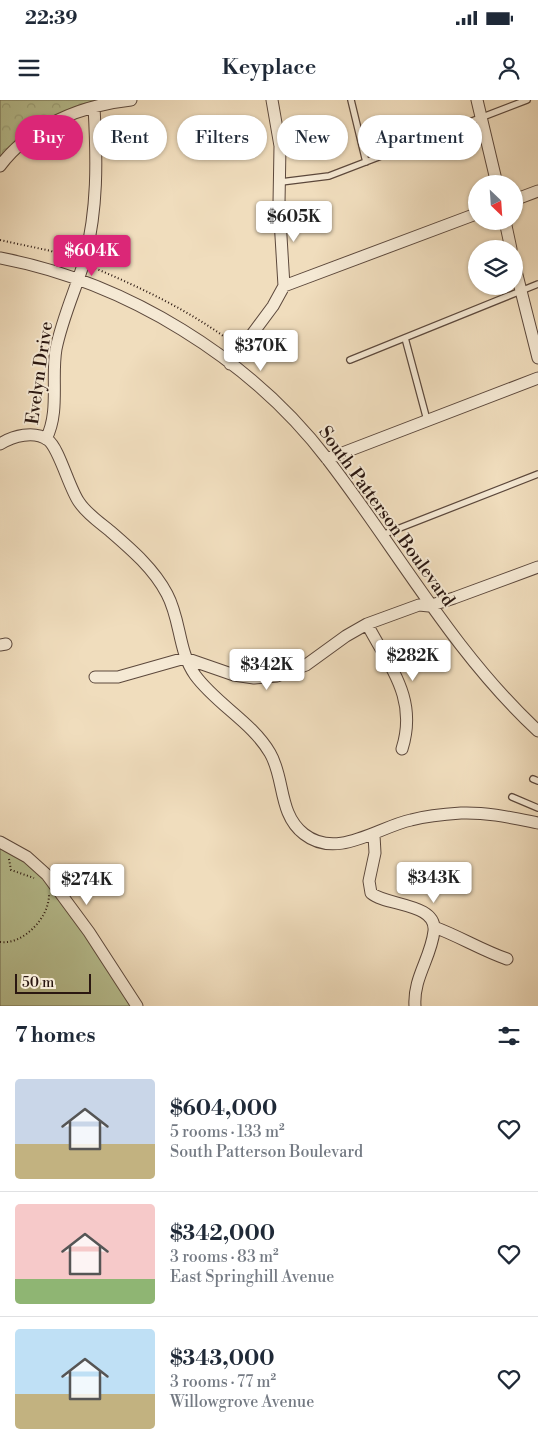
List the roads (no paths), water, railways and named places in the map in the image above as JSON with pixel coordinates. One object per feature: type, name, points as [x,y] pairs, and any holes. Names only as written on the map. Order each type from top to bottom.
[{"type":"street","points":[[0,166],[32,136],[65,118],[94,107],[130,100]]},
{"type":"street","points":[[230,364],[273,306],[284,286],[279,203],[281,182],[280,146],[272,100]]},
{"type":"street","points":[[477,100],[481,115]]},
{"type":"street","name":"Evelyn Drive","points":[[46,439],[51,429],[54,410],[56,350],[63,320],[83,263],[96,200],[94,107]]},
{"type":"street","points":[[482,121],[495,175]]},
{"type":"street","points":[[523,197],[538,191]]},
{"type":"street","points":[[284,286],[468,217]]},
{"type":"street","name":"South Patterson Boulevard","points":[[0,258],[44,269],[132,303],[162,319],[230,364],[260,388],[291,417],[327,459],[429,606],[490,683],[538,731]]},
{"type":"street","points":[[521,295],[538,358]]},
{"type":"street","points":[[327,459],[538,378]]},
{"type":"street","points":[[0,444],[16,436],[29,435],[46,439],[54,446],[79,502],[126,545],[159,580],[175,610],[186,658],[205,688],[252,731],[269,751],[277,770],[287,811],[303,834],[312,840],[332,843],[374,835],[411,820],[460,813],[481,813],[538,822]]},
{"type":"street","points":[[95,677],[118,677],[186,658],[234,675],[254,678],[277,676],[306,665],[346,636],[367,624],[419,605],[429,606],[538,567]]},
{"type":"street","points":[[367,624],[406,700],[408,727],[402,749]]},
{"type":"street","points":[[374,835],[375,852],[369,881],[372,893],[385,901],[420,910],[431,919],[434,927],[416,982],[415,1006]]},
{"type":"street","points":[[0,842],[27,857],[47,875],[89,932],[136,1006]]},
{"type":"street","points":[[434,927],[452,934],[482,951],[507,959]]},
{"type":"lane","points":[[351,100],[366,162]]},
{"type":"lane","points":[[482,117],[527,100]]},
{"type":"lane","points":[[281,182],[329,176],[371,160]]},
{"type":"lane","points":[[523,290],[538,284]]},
{"type":"lane","points":[[350,360],[510,295]]},
{"type":"lane","points":[[405,338],[427,420]]},
{"type":"lane","points":[[381,535],[538,474]]},
{"type":"lane","points":[[512,796],[538,808]]}]
